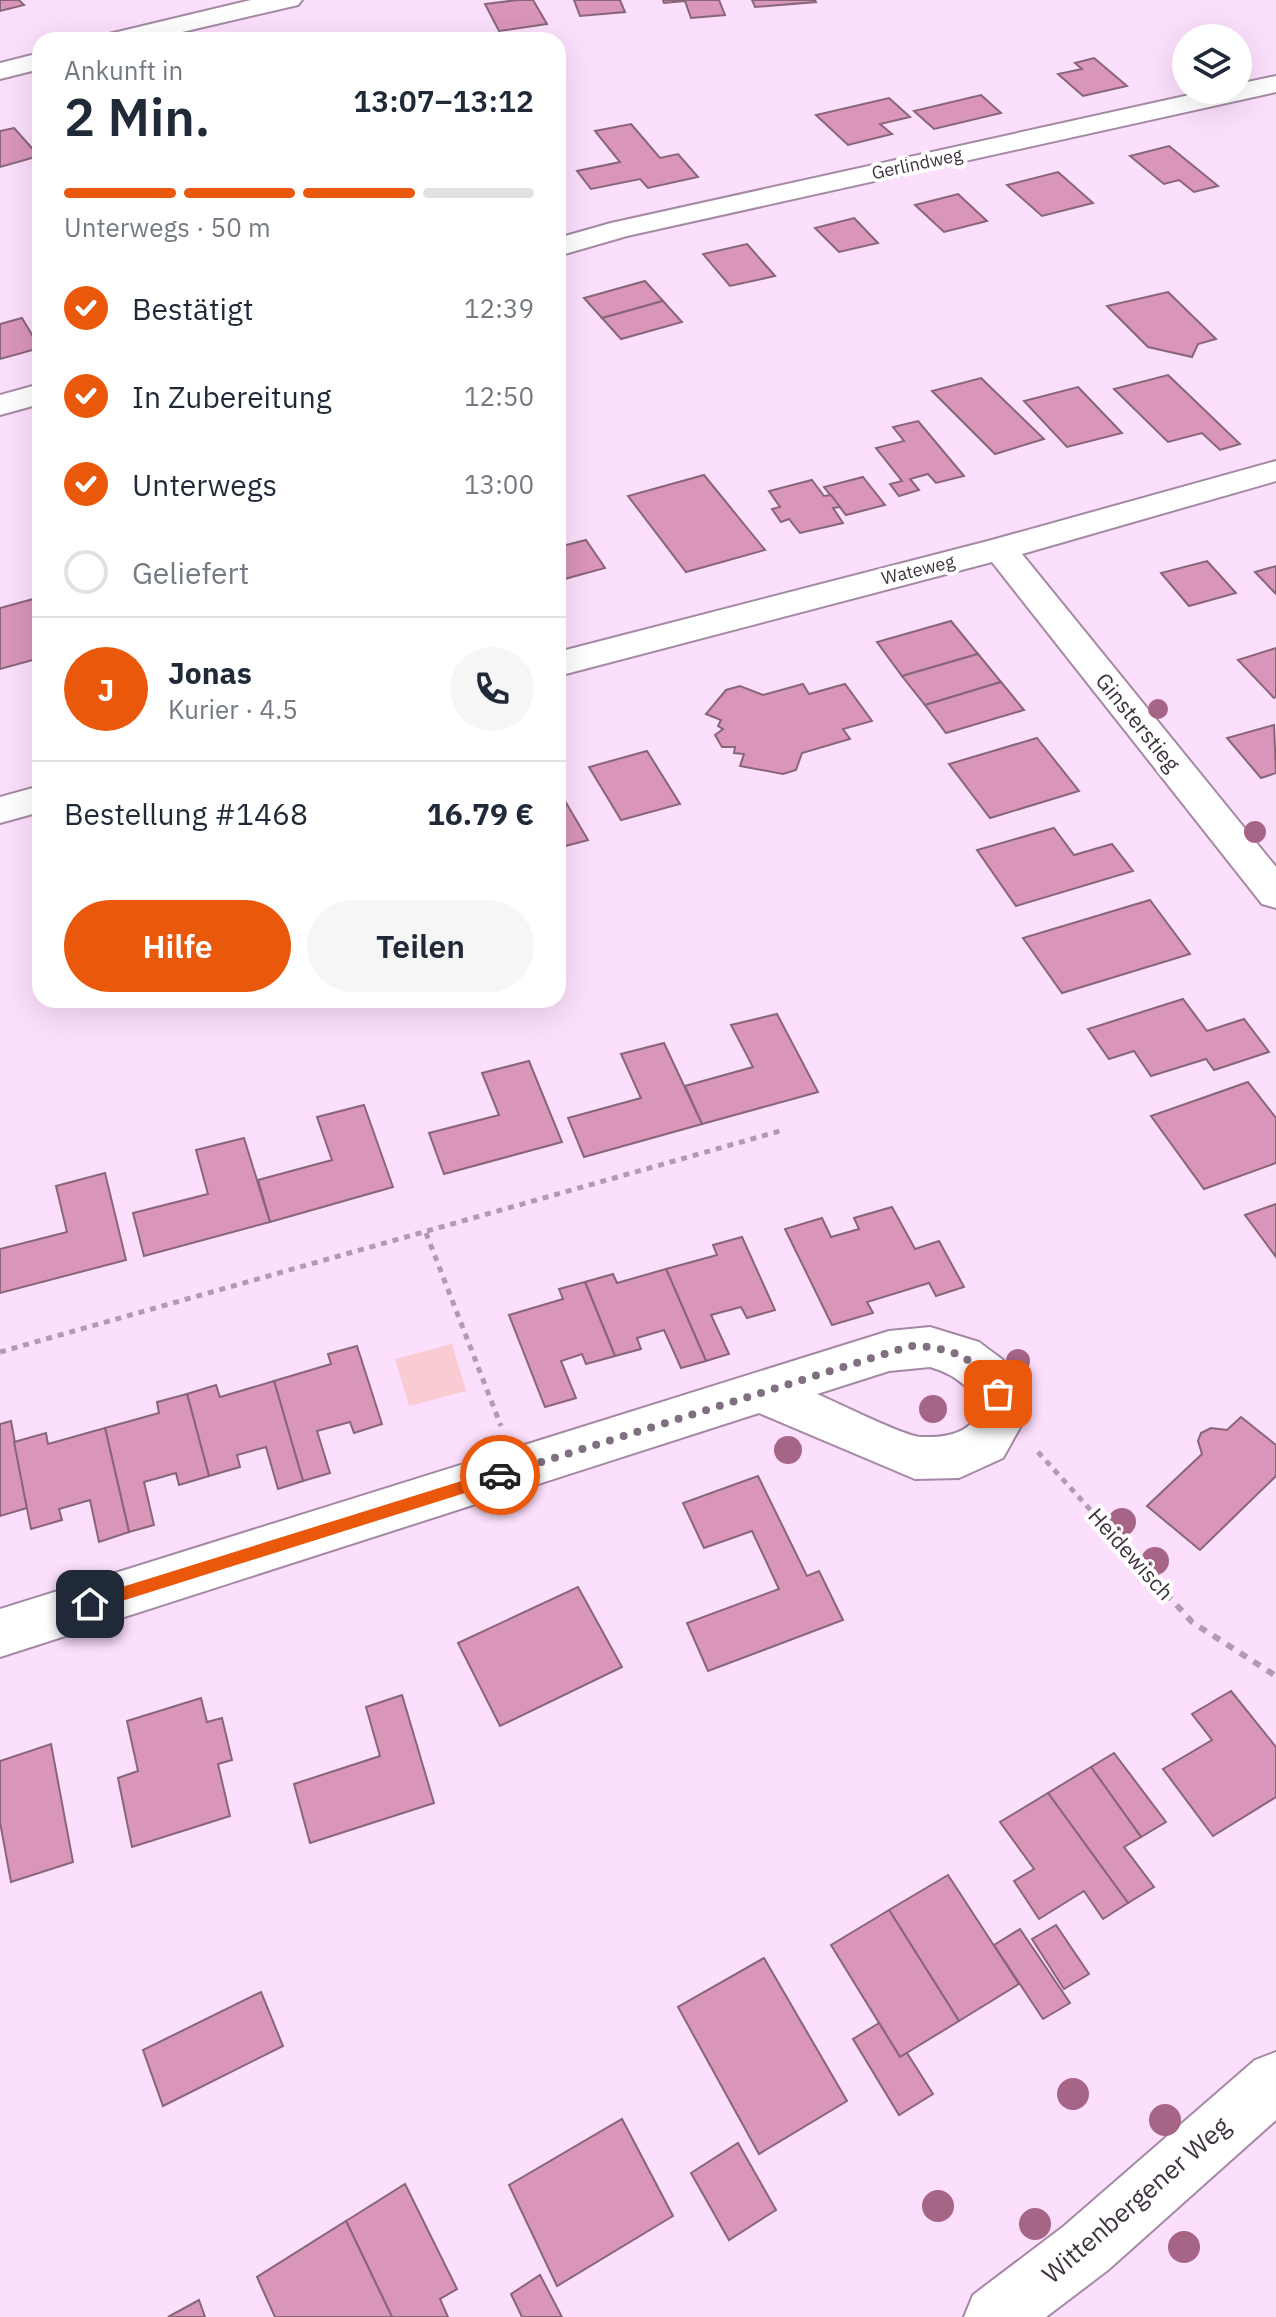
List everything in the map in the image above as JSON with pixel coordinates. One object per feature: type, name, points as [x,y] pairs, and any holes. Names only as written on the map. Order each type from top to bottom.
[{"type":"street","points":[[148,32],[289,0]]},
{"type":"street","points":[[0,71],[32,63]]},
{"type":"street","name":"Gerlindweg","points":[[566,245],[621,229],[1276,84]]},
{"type":"street","points":[[0,405],[32,396]]},
{"type":"street","name":"Wateweg","points":[[566,662],[1000,549],[1276,471]]},
{"type":"street","name":"Ginsterstieg","points":[[1000,549],[1276,894]]},
{"type":"street","points":[[0,810],[32,801]]},
{"type":"street","points":[[0,1633],[899,1348],[932,1346],[964,1357],[989,1376],[1002,1412],[989,1442],[959,1459],[938,1461],[915,1458],[762,1392]]},
{"type":"street","name":"Wittenbergener Weg","points":[[995,2317],[1086,2248],[1276,2081]]},
{"type":"path","points":[[0,1352],[780,1131]]},
{"type":"path","points":[[426,1233],[519,1470]]},
{"type":"path","name":"Heidewisch","points":[[1002,1412],[1192,1622],[1276,1676]]},
{"type":"shaded area","points":[[452,1344],[466,1391],[409,1406],[395,1359]]},
{"type":"building","points":[[0,0],[19,0],[24,5],[0,11]]},
{"type":"building","points":[[533,0],[547,24],[499,31],[485,4]]},
{"type":"building","points":[[574,0],[620,0],[625,12],[580,16]]},
{"type":"building","points":[[663,0],[719,0],[725,15],[691,18],[685,1],[664,3]]},
{"type":"building","points":[[752,0],[815,0],[816,2],[755,7]]},
{"type":"building","points":[[1094,58],[1127,86],[1083,96],[1058,74],[1082,69],[1075,63]]},
{"type":"building","points":[[981,95],[1001,113],[934,129],[914,111]]},
{"type":"building","points":[[889,98],[910,117],[880,124],[892,134],[848,145],[816,115]]},
{"type":"building","points":[[631,124],[660,158],[678,154],[698,177],[648,188],[640,179],[591,189],[577,171],[620,162],[595,131]]},
{"type":"building","points":[[14,128],[32,148],[32,158],[0,167],[0,131]]},
{"type":"building","points":[[1169,146],[1218,186],[1194,192],[1179,180],[1164,184],[1130,156]]},
{"type":"building","points":[[1058,172],[1093,203],[1042,216],[1007,185]]},
{"type":"building","points":[[958,194],[987,221],[944,232],[915,205]]},
{"type":"building","points":[[854,218],[878,243],[839,252],[815,228]]},
{"type":"building","points":[[747,244],[775,276],[730,286],[703,254]]},
{"type":"building","points":[[645,281],[663,301],[602,318],[584,298]]},
{"type":"building","points":[[1168,292],[1216,339],[1198,344],[1192,357],[1148,347],[1107,306]]},
{"type":"building","points":[[663,301],[682,322],[621,339],[602,318]]},
{"type":"building","points":[[22,318],[32,335],[32,350],[0,359],[0,324]]},
{"type":"building","points":[[1168,375],[1240,444],[1220,450],[1202,433],[1168,442],[1114,389]]},
{"type":"building","points":[[981,378],[1044,439],[995,454],[932,391]]},
{"type":"building","points":[[1078,387],[1122,433],[1067,447],[1024,401]]},
{"type":"building","points":[[918,421],[964,476],[936,483],[928,474],[910,479],[919,490],[899,496],[890,484],[902,481],[876,448],[904,441],[893,427]]},
{"type":"building","points":[[704,475],[765,550],[686,572],[628,496]]},
{"type":"building","points":[[863,477],[885,505],[846,515],[824,487]]},
{"type":"building","points":[[812,480],[824,496],[831,495],[840,507],[833,508],[843,523],[800,533],[789,519],[781,522],[772,509],[780,507],[769,491]]},
{"type":"building","points":[[586,540],[605,568],[566,579],[566,545]]},
{"type":"building","points":[[1207,561],[1236,593],[1189,606],[1161,573]]},
{"type":"building","points":[[1276,566],[1276,594],[1255,572]]},
{"type":"building","points":[[32,599],[32,660],[0,669],[0,608]]},
{"type":"building","points":[[951,621],[978,654],[902,676],[877,642]]},
{"type":"building","points":[[1276,648],[1276,697],[1274,698],[1238,660]]},
{"type":"building","points":[[978,654],[1001,682],[925,705],[902,676]]},
{"type":"building","points":[[1001,682],[1024,710],[946,733],[925,705]]},
{"type":"building","points":[[803,684],[809,694],[845,684],[872,721],[843,729],[850,739],[802,753],[796,770],[783,774],[740,766],[744,754],[734,753],[735,747],[722,747],[715,735],[723,729],[718,726],[721,720],[706,714],[726,690],[740,686],[763,695]]},
{"type":"building","points":[[1274,725],[1276,773],[1261,778],[1227,738]]},
{"type":"building","points":[[1037,738],[1079,791],[990,818],[949,764]]},
{"type":"building","points":[[647,751],[680,804],[621,820],[589,767]]},
{"type":"building","points":[[566,803],[588,840],[566,846]]},
{"type":"building","points":[[1054,828],[1074,855],[1112,844],[1133,871],[1016,906],[977,850]]},
{"type":"building","points":[[1150,900],[1190,954],[1062,993],[1023,938]]},
{"type":"building","points":[[1183,999],[1207,1031],[1244,1019],[1269,1052],[1214,1070],[1206,1059],[1151,1076],[1134,1051],[1109,1059],[1088,1029]]},
{"type":"building","points":[[777,1014],[818,1092],[702,1124],[685,1086],[753,1067],[731,1025]]},
{"type":"building","points":[[664,1043],[702,1124],[584,1157],[568,1118],[641,1098],[621,1054]]},
{"type":"building","points":[[529,1061],[562,1142],[444,1174],[429,1133],[499,1115],[482,1073]]},
{"type":"building","points":[[1248,1082],[1276,1118],[1276,1163],[1204,1189],[1151,1116]]},
{"type":"building","points":[[364,1105],[393,1187],[270,1222],[258,1180],[332,1160],[317,1117]]},
{"type":"building","points":[[244,1138],[270,1222],[144,1256],[133,1213],[208,1194],[196,1150]]},
{"type":"building","points":[[105,1173],[126,1260],[0,1293],[0,1249],[67,1232],[56,1186]]},
{"type":"building","points":[[1276,1204],[1276,1257],[1245,1215]]},
{"type":"building","points":[[892,1207],[915,1249],[939,1241],[964,1287],[936,1296],[929,1283],[867,1302],[873,1313],[832,1325],[785,1229],[822,1218],[831,1237],[859,1229],[854,1218]]},
{"type":"building","points":[[742,1237],[775,1310],[747,1318],[741,1307],[711,1315],[729,1354],[706,1361],[666,1269],[717,1255],[713,1245]]},
{"type":"building","points":[[666,1269],[706,1361],[681,1368],[664,1330],[637,1338],[641,1349],[615,1356],[585,1282],[613,1274],[617,1283]]},
{"type":"building","points":[[585,1282],[615,1356],[586,1364],[582,1354],[561,1361],[576,1398],[545,1407],[509,1315],[563,1299],[559,1289]]},
{"type":"building","points":[[357,1346],[382,1424],[354,1433],[350,1422],[317,1431],[330,1473],[303,1481],[274,1381],[331,1364],[328,1354]]},
{"type":"building","points":[[274,1381],[303,1481],[278,1489],[266,1447],[237,1455],[240,1467],[209,1476],[187,1394],[216,1385],[220,1397]]},
{"type":"building","points":[[187,1394],[209,1476],[179,1485],[176,1473],[144,1482],[154,1525],[129,1532],[105,1428],[159,1413],[157,1402]]},
{"type":"building","points":[[1241,1417],[1276,1445],[1276,1476],[1200,1550],[1147,1506],[1202,1454],[1198,1441],[1201,1433],[1211,1428],[1227,1430]]},
{"type":"building","points":[[11,1421],[27,1508],[0,1516],[0,1424]]},
{"type":"building","points":[[105,1428],[129,1532],[99,1542],[90,1500],[59,1509],[62,1520],[31,1529],[14,1442],[46,1433],[48,1444]]},
{"type":"building","points":[[758,1476],[807,1576],[819,1571],[843,1620],[708,1671],[687,1623],[779,1589],[752,1531],[704,1548],[683,1503]]},
{"type":"building","points":[[578,1587],[622,1667],[500,1726],[458,1643]]},
{"type":"building","points":[[1231,1691],[1276,1747],[1276,1797],[1213,1836],[1163,1769],[1212,1740],[1192,1714]]},
{"type":"building","points":[[402,1695],[434,1803],[310,1843],[294,1784],[380,1756],[366,1707]]},
{"type":"building","points":[[201,1698],[207,1722],[222,1718],[232,1760],[218,1764],[230,1816],[132,1847],[118,1778],[138,1771],[127,1721]]},
{"type":"building","points":[[51,1744],[73,1862],[11,1882],[0,1822],[0,1761]]},
{"type":"building","points":[[1114,1753],[1166,1822],[1141,1837],[1091,1767]]},
{"type":"building","points":[[1091,1767],[1141,1837],[1124,1847],[1154,1887],[1128,1903],[1048,1793]]},
{"type":"building","points":[[1048,1793],[1128,1903],[1103,1919],[1084,1891],[1039,1919],[1014,1881],[1034,1869],[1000,1822]]},
{"type":"building","points":[[948,1875],[1019,1984],[959,2021],[889,1910]]},
{"type":"building","points":[[889,1910],[959,2021],[900,2057],[831,1945]]},
{"type":"building","points":[[1056,1925],[1089,1974],[1064,1989],[1032,1939]]},
{"type":"building","points":[[1020,1929],[1070,2003],[1043,2019],[994,1945]]},
{"type":"building","points":[[764,1958],[847,2101],[759,2154],[678,2007]]},
{"type":"building","points":[[261,1992],[283,2046],[163,2106],[143,2050]]},
{"type":"building","points":[[879,2023],[900,2057],[907,2053],[933,2094],[899,2115],[853,2039]]},
{"type":"building","points":[[622,2119],[673,2216],[557,2286],[509,2185]]},
{"type":"building","points":[[738,2143],[776,2210],[729,2240],[691,2173]]},
{"type":"building","points":[[405,2184],[457,2289],[440,2299],[448,2317],[392,2317],[346,2221]]},
{"type":"building","points":[[346,2221],[392,2317],[275,2317],[257,2277]]},
{"type":"building","points":[[540,2275],[562,2317],[522,2317],[511,2294]]},
{"type":"building","points":[[199,2300],[205,2317],[168,2317]]},
{"type":"way so far","points":[[500,1475],[910,1346],[932,1346],[954,1351],[974,1362],[989,1376],[998,1394]]},
{"type":"route","points":[[90,1604],[500,1475]]}]
